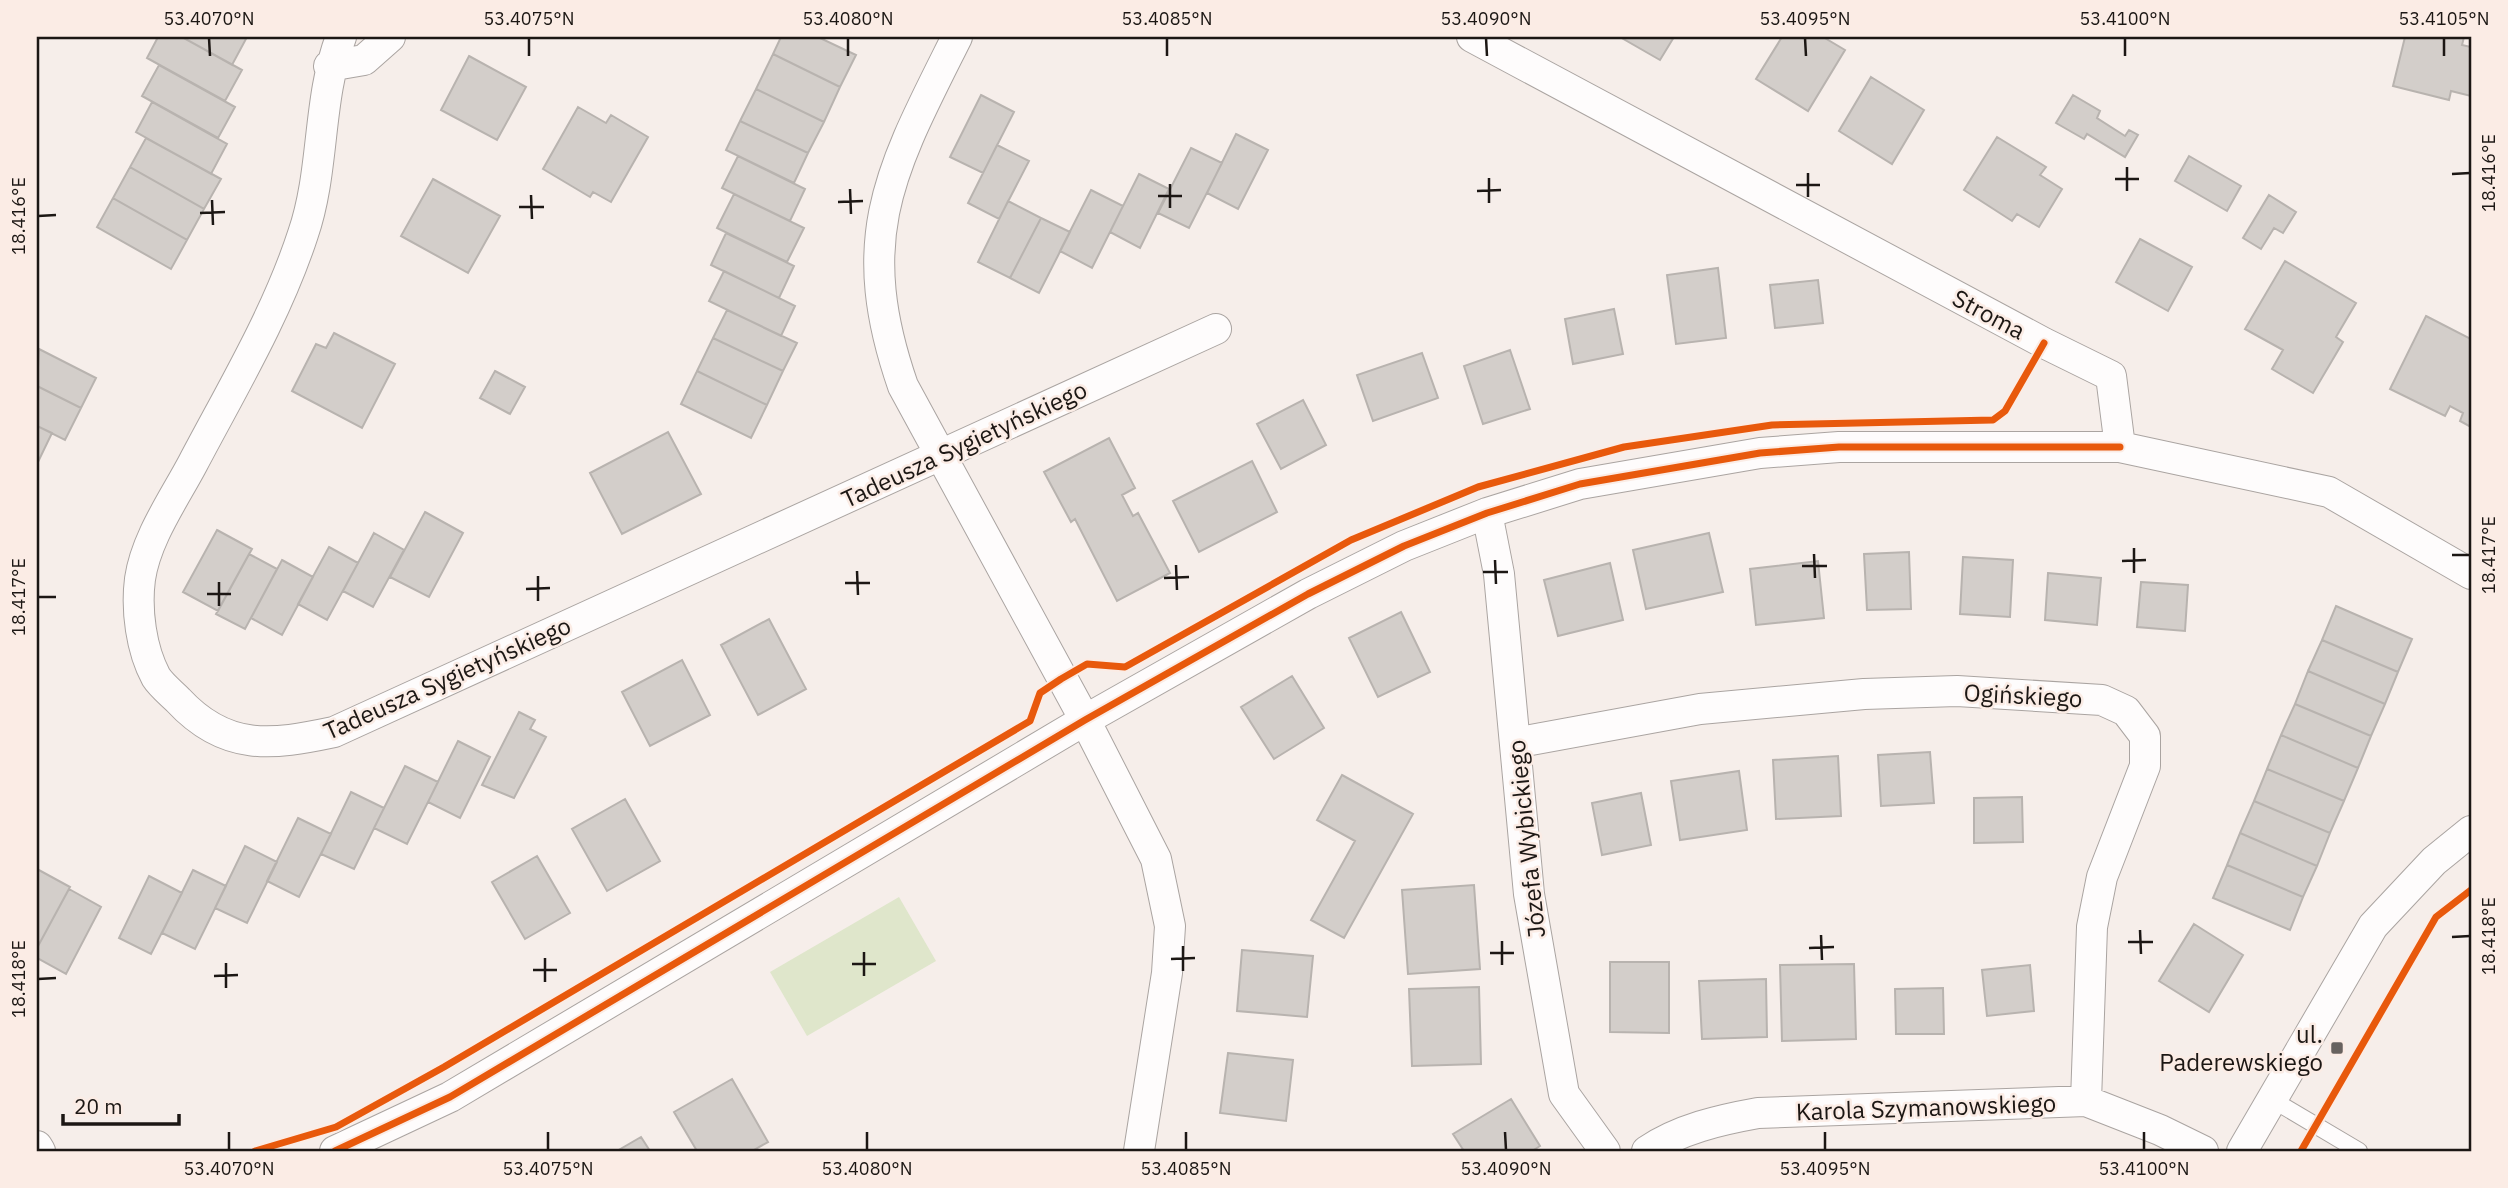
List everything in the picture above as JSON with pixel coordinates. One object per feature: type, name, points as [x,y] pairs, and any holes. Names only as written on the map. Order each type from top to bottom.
[{"type":"street","name":"Tadeusza Sygietyńskiego","points":[[341,37],[329,66],[314,192],[303,234],[256,344],[154,535],[140,578],[141,634],[157,678],[192,715],[215,730],[241,739],[279,744],[334,732],[1216,329]]},
{"type":"street","points":[[329,66],[364,60],[390,37]]},
{"type":"street","points":[[957,37],[901,151],[887,190],[878,249],[881,307],[890,348],[903,386],[1085,720],[1157,859],[1170,926],[1167,973],[1139,1151]]},
{"type":"street","name":"Stroma","points":[[1487,40],[2045,343],[2111,376],[2120,447]]},
{"type":"street","points":[[335,1151],[450,1097],[1085,720],[1308,594],[1405,546],[1487,513],[1580,484],[1760,453],[1839,447],[2120,447],[2329,492],[2471,573]]},
{"type":"street","name":"Józefa Wybickiego","points":[[1487,513],[1499,574],[1529,894],[1564,1094],[1605,1151]]},
{"type":"street","name":"Ogińskiego","points":[[1515,743],[1700,709],[1864,694],[1957,691],[2057,697],[2102,700],[2126,711],[2145,736],[2145,766],[2102,877],[2092,927],[2086,1101]]},
{"type":"street","points":[[2242,1151],[2373,926],[2434,861],[2471,831]]},
{"type":"street","name":"Karola Szymanowskiego","points":[[1647,1151],[1664,1140],[1715,1121],[1758,1113],[2086,1101],[2160,1130],[2203,1151]]},
{"type":"street","points":[[37,1146],[40,1151]]},
{"type":"lane","points":[[2273,1100],[2359,1151]]},
{"type":"green space","points":[[899,897],[936,961],[807,1036],[770,972]]},
{"type":"building","points":[[158,37],[182,37],[242,70],[225,101],[147,58]]},
{"type":"building","points":[[182,37],[247,37],[232,65]]},
{"type":"building","points":[[781,37],[818,37],[856,55],[840,87],[773,54]]},
{"type":"building","points":[[1620,37],[1674,37],[1660,60]]},
{"type":"building","points":[[1782,37],[1823,37],[1845,50],[1808,111],[1756,79]]},
{"type":"building","points":[[2405,37],[2464,37],[2462,45],[2471,47],[2471,96],[2451,91],[2449,100],[2393,86]]},
{"type":"building","points":[[773,54],[840,87],[824,122],[756,89]]},
{"type":"building","points":[[469,56],[526,87],[497,140],[441,110]]},
{"type":"building","points":[[159,65],[235,107],[218,138],[142,96]]},
{"type":"building","points":[[1871,77],[1924,110],[1892,164],[1839,131]]},
{"type":"building","points":[[756,89],[824,122],[808,153],[740,121]]},
{"type":"building","points":[[981,95],[1014,112],[983,173],[950,157]]},
{"type":"building","points":[[2073,95],[2100,111],[2097,118],[2125,136],[2129,130],[2138,135],[2125,157],[2087,134],[2084,139],[2056,123]]},
{"type":"building","points":[[152,102],[227,144],[211,174],[136,132]]},
{"type":"building","points":[[578,107],[606,123],[611,115],[648,137],[611,202],[593,192],[590,197],[543,169]]},
{"type":"building","points":[[740,121],[808,153],[794,183],[726,150]]},
{"type":"building","points":[[1236,134],[1268,150],[1238,209],[1207,193]]},
{"type":"building","points":[[1997,137],[2046,167],[2040,175],[2062,189],[2039,227],[2017,214],[2012,221],[1964,190]]},
{"type":"building","points":[[146,138],[221,179],[204,209],[130,167]]},
{"type":"building","points":[[997,145],[1029,161],[999,219],[968,203]]},
{"type":"building","points":[[1191,148],[1222,163],[1189,228],[1158,213]]},
{"type":"building","points":[[738,156],[805,189],[790,221],[722,188]]},
{"type":"building","points":[[2189,156],[2241,186],[2227,211],[2175,181]]},
{"type":"building","points":[[130,167],[204,209],[187,240],[113,198]]},
{"type":"building","points":[[1139,174],[1169,189],[1140,248],[1110,232]]},
{"type":"building","points":[[433,179],[500,216],[468,273],[401,236]]},
{"type":"building","points":[[1091,190],[1123,206],[1092,268],[1060,251]]},
{"type":"building","points":[[734,194],[804,228],[787,262],[717,228]]},
{"type":"building","points":[[2269,195],[2296,212],[2283,233],[2274,228],[2261,249],[2243,238]]},
{"type":"building","points":[[113,198],[187,240],[171,269],[97,227]]},
{"type":"building","points":[[1008,201],[1041,218],[1010,278],[978,262]]},
{"type":"building","points":[[1041,218],[1070,232],[1039,293],[1010,278]]},
{"type":"building","points":[[726,233],[794,266],[779,298],[711,265]]},
{"type":"building","points":[[2140,239],[2192,267],[2168,311],[2116,282]]},
{"type":"building","points":[[2285,261],[2356,303],[2336,337],[2343,342],[2313,393],[2272,369],[2283,350],[2245,329]]},
{"type":"building","points":[[1718,268],[1726,338],[1676,344],[1667,275]]},
{"type":"building","points":[[724,271],[795,306],[781,336],[709,301]]},
{"type":"building","points":[[1818,280],[1823,323],[1775,328],[1770,285]]},
{"type":"building","points":[[1614,309],[1623,354],[1573,364],[1565,319]]},
{"type":"building","points":[[727,310],[797,343],[783,371],[713,338]]},
{"type":"building","points":[[2426,316],[2471,339],[2471,427],[2460,421],[2463,413],[2450,406],[2445,416],[2390,389]]},
{"type":"building","points":[[334,333],[395,364],[362,428],[292,391],[316,344],[326,348]]},
{"type":"building","points":[[713,338],[783,371],[767,405],[697,371]]},
{"type":"building","points":[[39,349],[96,378],[81,408],[37,386]]},
{"type":"building","points":[[1510,350],[1530,409],[1483,424],[1464,366]]},
{"type":"building","points":[[1422,353],[1438,398],[1373,421],[1357,375]]},
{"type":"building","points":[[495,371],[525,387],[510,414],[480,398]]},
{"type":"building","points":[[697,371],[767,405],[751,438],[681,404]]},
{"type":"building","points":[[37,386],[81,408],[65,440],[37,426]]},
{"type":"building","points":[[1303,400],[1326,445],[1281,469],[1257,424]]},
{"type":"building","points":[[37,426],[52,433],[37,464]]},
{"type":"building","points":[[668,432],[701,494],[622,534],[590,473]]},
{"type":"building","points":[[1109,438],[1135,488],[1122,495],[1133,516],[1138,513],[1170,573],[1117,601],[1075,519],[1071,522],[1044,472]]},
{"type":"building","points":[[1252,461],[1277,512],[1199,552],[1173,501]]},
{"type":"building","points":[[425,512],[463,533],[429,597],[390,577]]},
{"type":"building","points":[[217,530],[252,549],[218,611],[183,592]]},
{"type":"building","points":[[374,533],[404,550],[373,607],[343,591]]},
{"type":"building","points":[[1709,533],[1723,592],[1646,609],[1633,550]]},
{"type":"building","points":[[329,547],[358,563],[327,620],[298,604]]},
{"type":"building","points":[[1909,552],[1911,609],[1867,610],[1864,554]]},
{"type":"building","points":[[249,554],[277,569],[245,629],[216,614]]},
{"type":"building","points":[[1963,557],[2013,560],[2010,617],[1960,614]]},
{"type":"building","points":[[282,560],[313,577],[282,635],[251,618]]},
{"type":"building","points":[[1818,561],[1824,618],[1756,625],[1750,569]]},
{"type":"building","points":[[1610,563],[1623,620],[1558,636],[1544,580]]},
{"type":"building","points":[[2048,573],[2101,578],[2097,625],[2045,620]]},
{"type":"building","points":[[2141,582],[2188,585],[2185,631],[2137,627]]},
{"type":"building","points":[[2336,606],[2412,639],[2398,672],[2322,640]]},
{"type":"building","points":[[1401,612],[1430,672],[1378,697],[1349,638]]},
{"type":"building","points":[[769,619],[806,689],[758,715],[721,645]]},
{"type":"building","points":[[2322,640],[2398,672],[2385,704],[2308,671]]},
{"type":"building","points":[[682,660],[710,715],[650,746],[622,692]]},
{"type":"building","points":[[2308,671],[2385,704],[2371,736],[2295,704]]},
{"type":"building","points":[[1292,676],[1324,728],[1274,759],[1241,707]]},
{"type":"building","points":[[2295,704],[2371,736],[2358,768],[2281,735]]},
{"type":"building","points":[[519,712],[535,720],[530,729],[546,737],[514,798],[482,785]]},
{"type":"building","points":[[2281,735],[2358,768],[2344,801],[2267,769]]},
{"type":"building","points":[[458,741],[490,757],[460,818],[428,802]]},
{"type":"building","points":[[1930,752],[1934,803],[1881,806],[1878,755]]},
{"type":"building","points":[[1838,756],[1841,816],[1776,819],[1773,760]]},
{"type":"building","points":[[405,766],[438,782],[407,844],[374,828]]},
{"type":"building","points":[[2267,769],[2344,801],[2330,833],[2254,801]]},
{"type":"building","points":[[1739,771],[1747,830],[1680,840],[1671,781]]},
{"type":"building","points":[[1342,775],[1413,814],[1344,938],[1311,920],[1355,841],[1317,820]]},
{"type":"building","points":[[351,792],[384,808],[354,869],[321,854]]},
{"type":"building","points":[[1641,793],[1651,845],[1602,855],[1592,803]]},
{"type":"building","points":[[2022,797],[2023,842],[1974,843],[1974,798]]},
{"type":"building","points":[[625,799],[660,861],[607,891],[572,829]]},
{"type":"building","points":[[2254,801],[2330,833],[2317,866],[2240,833]]},
{"type":"building","points":[[298,818],[331,834],[299,897],[267,881]]},
{"type":"building","points":[[2240,833],[2317,866],[2303,897],[2227,865]]},
{"type":"building","points":[[245,846],[277,862],[247,923],[215,908]]},
{"type":"building","points":[[537,856],[570,913],[525,939],[492,882]]},
{"type":"building","points":[[2227,865],[2303,897],[2290,930],[2213,898]]},
{"type":"building","points":[[37,869],[70,887],[37,948]]},
{"type":"building","points":[[193,870],[226,886],[195,949],[162,933]]},
{"type":"building","points":[[149,876],[182,893],[151,954],[119,938]]},
{"type":"building","points":[[1474,885],[1480,969],[1408,974],[1402,890]]},
{"type":"building","points":[[69,889],[101,907],[66,974],[37,958],[37,948]]},
{"type":"building","points":[[2194,924],[2243,955],[2209,1012],[2159,981]]},
{"type":"building","points":[[1242,950],[1313,956],[1307,1017],[1237,1011]]},
{"type":"building","points":[[1610,962],[1669,962],[1669,1033],[1610,1032]]},
{"type":"building","points":[[1854,964],[1856,1039],[1782,1041],[1780,965]]},
{"type":"building","points":[[2030,965],[2034,1011],[1987,1016],[1982,970]]},
{"type":"building","points":[[1766,979],[1767,1037],[1702,1039],[1699,981]]},
{"type":"building","points":[[1479,987],[1481,1064],[1412,1066],[1409,989]]},
{"type":"building","points":[[1943,988],[1944,1034],[1896,1034],[1895,989]]},
{"type":"building","points":[[1228,1053],[1293,1060],[1286,1121],[1220,1113]]},
{"type":"building","points":[[732,1079],[768,1142],[752,1151],[697,1151],[674,1112]]},
{"type":"building","points":[[1511,1099],[1540,1146],[1532,1151],[1464,1151],[1453,1134]]},
{"type":"building","points":[[641,1137],[650,1151],[617,1151]]},
{"type":"cycle path","points":[[255,1151],[336,1127],[444,1067],[1030,721],[1040,693],[1087,664],[1125,667],[1351,540],[1478,487],[1624,447],[1772,425],[1993,420],[2005,411],[2044,343]]},
{"type":"cycle path","points":[[335,1151],[450,1097],[1085,720],[1308,594],[1404,546],[1487,513],[1580,484],[1760,453],[1839,447],[2120,447]]},
{"type":"cycle path","points":[[2301,1151],[2436,917],[2471,890]]},
{"type":"place","name":"ul. Paderewskiego","points":[[2337,1048]]}]
